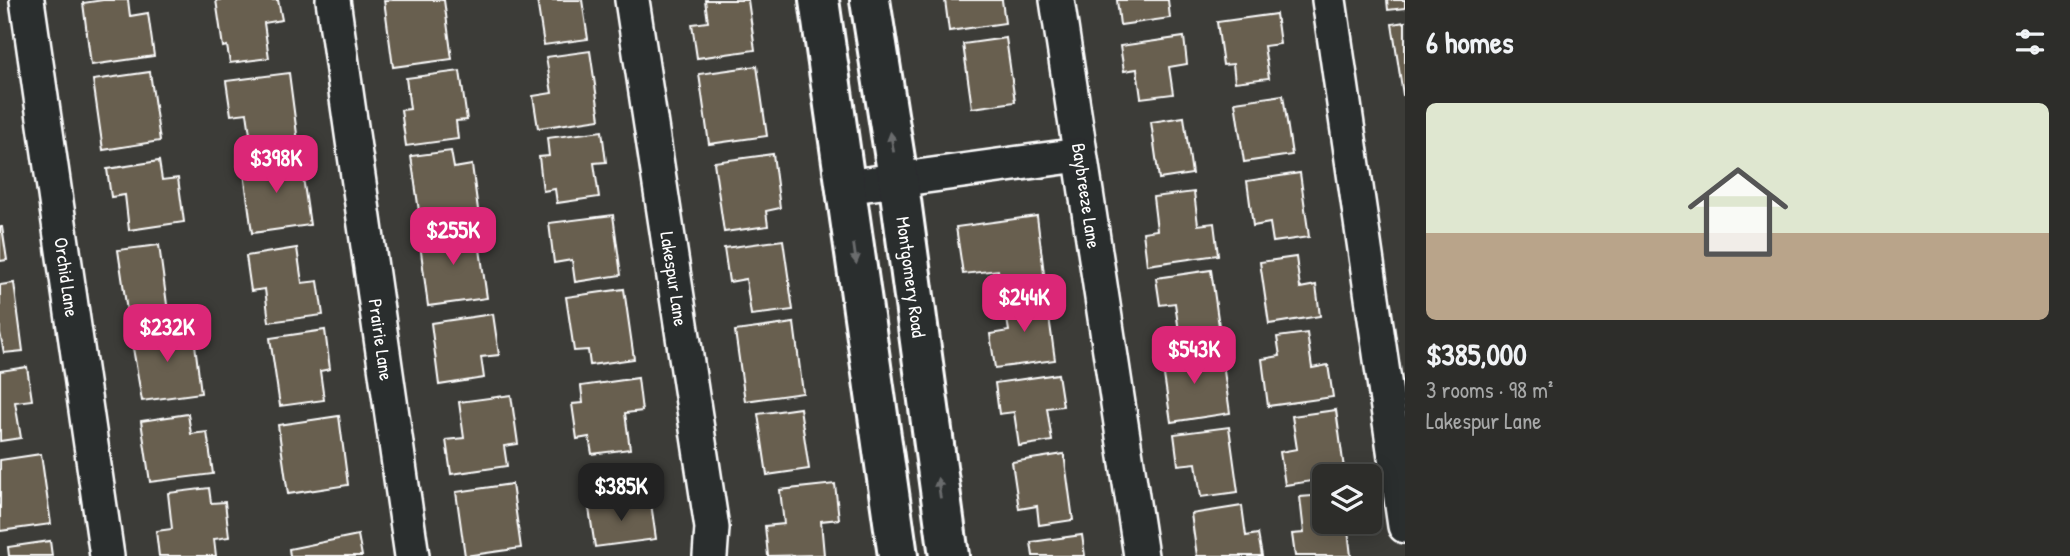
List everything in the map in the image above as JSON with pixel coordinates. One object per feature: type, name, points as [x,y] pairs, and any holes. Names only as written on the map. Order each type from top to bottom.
[{"type":"main road","points":[[819,0],[898,556]]},
{"type":"main road","name":"Montgomery Road","points":[[870,0],[898,178],[949,556]]},
{"type":"street","name":"Orchid Lane","points":[[27,0],[107,556]]},
{"type":"street","name":"Prairie Lane","points":[[333,0],[412,556]]},
{"type":"street","name":"Lakespur Lane","points":[[632,0],[712,528],[710,556]]},
{"type":"street","name":"Baybreeze Lane","points":[[1057,0],[1141,556]]},
{"type":"street","points":[[1329,0],[1405,526]]},
{"type":"street","points":[[845,187],[1080,155]]},
{"type":"building","points":[[128,0],[130,16],[148,13],[154,56],[91,65],[83,3]]},
{"type":"building","points":[[216,0],[278,0],[282,20],[264,23],[269,58],[230,63],[227,46],[223,47]]},
{"type":"building","points":[[384,0],[444,0],[452,59],[393,67]]},
{"type":"building","points":[[537,0],[582,0],[588,39],[544,45]]},
{"type":"building","points":[[705,0],[748,0],[755,50],[697,58],[692,24],[708,22]]},
{"type":"building","points":[[945,0],[1002,0],[1005,23],[949,31]]},
{"type":"building","points":[[1117,0],[1168,0],[1170,18],[1120,25]]},
{"type":"building","points":[[1387,0],[1405,0],[1405,8],[1388,10]]},
{"type":"building","points":[[1276,14],[1280,44],[1264,46],[1269,78],[1235,82],[1233,64],[1223,65],[1217,22]]},
{"type":"building","points":[[1405,22],[1405,95],[1403,95],[1392,24]]},
{"type":"building","points":[[1184,37],[1187,64],[1169,67],[1173,94],[1141,98],[1137,69],[1124,71],[1120,46]]},
{"type":"building","points":[[1006,38],[1015,102],[972,108],[963,44]]},
{"type":"building","points":[[590,51],[600,119],[538,128],[533,96],[552,93],[546,57]]},
{"type":"building","points":[[757,66],[767,136],[709,144],[699,74]]},
{"type":"building","points":[[460,71],[467,120],[456,121],[458,139],[406,146],[401,110],[410,109],[406,78]]},
{"type":"building","points":[[150,72],[160,141],[103,150],[93,80]]},
{"type":"building","points":[[289,73],[298,142],[252,148],[247,113],[231,115],[226,81]]},
{"type":"building","points":[[1283,95],[1292,155],[1244,162],[1235,102]]},
{"type":"building","points":[[1184,117],[1192,174],[1159,179],[1151,122]]},
{"type":"building","points":[[602,131],[606,162],[594,163],[599,197],[557,203],[555,189],[543,191],[539,157],[549,156],[547,138]]},
{"type":"building","points":[[451,151],[454,168],[472,165],[479,217],[421,225],[411,156]]},
{"type":"building","points":[[773,154],[780,208],[766,211],[768,226],[724,232],[714,162]]},
{"type":"building","points":[[300,157],[310,225],[252,233],[243,165]]},
{"type":"building","points":[[159,161],[162,180],[178,178],[184,222],[129,230],[125,195],[111,197],[107,169]]},
{"type":"building","points":[[1300,173],[1309,237],[1273,242],[1270,223],[1253,226],[1247,181]]},
{"type":"building","points":[[1194,192],[1198,225],[1214,223],[1218,255],[1147,265],[1143,232],[1157,230],[1153,197]]},
{"type":"building","points":[[613,215],[621,275],[575,282],[572,260],[554,263],[549,223]]},
{"type":"building","points":[[1037,216],[1045,282],[1001,288],[998,270],[963,274],[956,227]]},
{"type":"building","points":[[0,227],[7,260],[0,261]]},
{"type":"building","points":[[477,228],[487,298],[428,306],[419,236]]},
{"type":"building","points":[[783,240],[793,310],[751,315],[746,279],[729,282],[724,248]]},
{"type":"building","points":[[159,245],[168,312],[128,318],[118,250]]},
{"type":"building","points":[[297,248],[302,283],[318,281],[323,315],[269,322],[265,289],[251,291],[246,256]]},
{"type":"building","points":[[1296,257],[1300,288],[1316,285],[1320,316],[1269,324],[1260,262]]},
{"type":"building","points":[[1211,270],[1220,333],[1180,339],[1175,303],[1160,305],[1156,278]]},
{"type":"building","points":[[14,283],[23,351],[4,353],[0,333],[0,285]]},
{"type":"building","points":[[624,289],[634,359],[590,365],[588,350],[574,351],[566,297]]},
{"type":"building","points":[[1046,295],[1055,360],[995,368],[990,334],[1009,331],[1004,300]]},
{"type":"building","points":[[493,314],[499,355],[481,357],[484,378],[439,385],[431,323]]},
{"type":"building","points":[[794,323],[803,393],[745,401],[735,331]]},
{"type":"building","points":[[193,328],[201,393],[142,401],[131,336]]},
{"type":"building","points":[[325,330],[330,369],[320,371],[324,400],[280,406],[270,338]]},
{"type":"building","points":[[1307,333],[1312,368],[1328,365],[1333,397],[1268,406],[1262,359],[1280,356],[1277,337]]},
{"type":"building","points":[[1203,349],[1206,367],[1223,364],[1230,413],[1171,422],[1161,355]]},
{"type":"building","points":[[27,367],[32,400],[15,402],[21,438],[0,441],[0,371]]},
{"type":"building","points":[[1058,374],[1063,406],[1047,408],[1052,441],[1019,446],[1014,412],[999,414],[995,383]]},
{"type":"building","points":[[638,378],[642,411],[625,413],[630,449],[592,454],[589,437],[577,439],[572,404],[583,403],[581,386]]},
{"type":"building","points":[[511,395],[518,444],[504,446],[507,466],[451,474],[446,440],[464,438],[459,402]]},
{"type":"building","points":[[800,408],[809,469],[767,475],[758,414]]},
{"type":"building","points":[[1336,410],[1343,464],[1312,464],[1312,481],[1285,485],[1280,452],[1297,449],[1292,416]]},
{"type":"building","points":[[188,414],[191,434],[207,432],[213,474],[150,482],[141,421]]},
{"type":"building","points":[[339,416],[348,485],[288,494],[278,425]]},
{"type":"building","points":[[1229,427],[1238,492],[1201,497],[1196,463],[1178,465],[1174,434]]},
{"type":"building","points":[[41,454],[51,524],[0,531],[0,460]]},
{"type":"building","points":[[1064,454],[1073,520],[1039,525],[1037,506],[1019,509],[1012,462]]},
{"type":"building","points":[[512,484],[521,548],[465,556],[456,492]]},
{"type":"building","points":[[835,484],[839,519],[821,521],[824,555],[768,556],[765,526],[784,524],[780,490]]},
{"type":"building","points":[[209,488],[211,503],[225,502],[229,537],[214,539],[216,556],[159,556],[156,531],[172,529],[168,493]]},
{"type":"building","points":[[1312,496],[1312,534],[1348,534],[1351,556],[1295,556],[1292,534],[1304,533],[1300,497]]},
{"type":"building","points":[[613,498],[614,508],[651,503],[656,539],[595,547],[588,502]]},
{"type":"building","points":[[1242,506],[1246,536],[1258,534],[1262,556],[1197,556],[1191,514]]},
{"type":"building","points":[[358,535],[362,556],[290,556],[289,549]]},
{"type":"building","points":[[1082,535],[1085,556],[1033,556],[1031,542]]},
{"type":"building","points":[[50,541],[52,556],[9,556],[8,547]]}]
